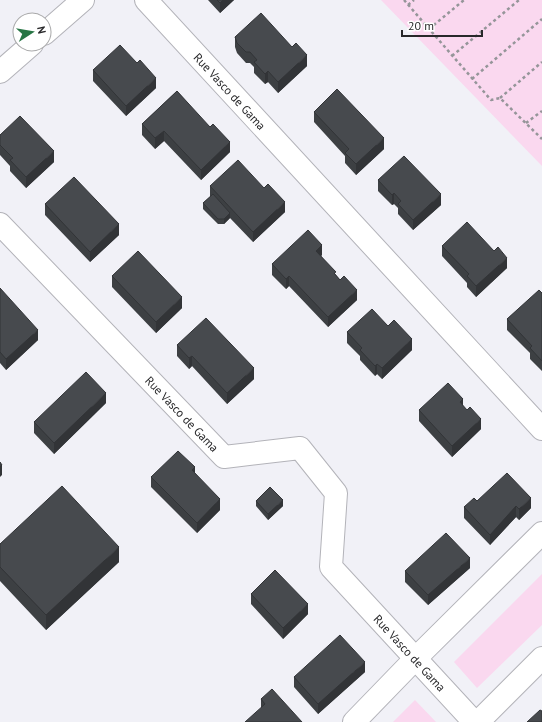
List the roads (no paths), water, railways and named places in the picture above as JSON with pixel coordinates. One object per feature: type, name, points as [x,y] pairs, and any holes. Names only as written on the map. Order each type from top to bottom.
[{"type":"street","points":[[52,27],[83,0]]},
{"type":"street","name":"Rue Vasco de Gama","points":[[146,0],[542,429]]},
{"type":"street","points":[[0,72],[23,52]]},
{"type":"street","name":"Rue Vasco de Gama","points":[[0,224],[224,456],[300,448],[336,493],[331,567],[474,722]]},
{"type":"street","points":[[354,722],[542,533]]},
{"type":"street","points":[[478,722],[542,658]]}]
